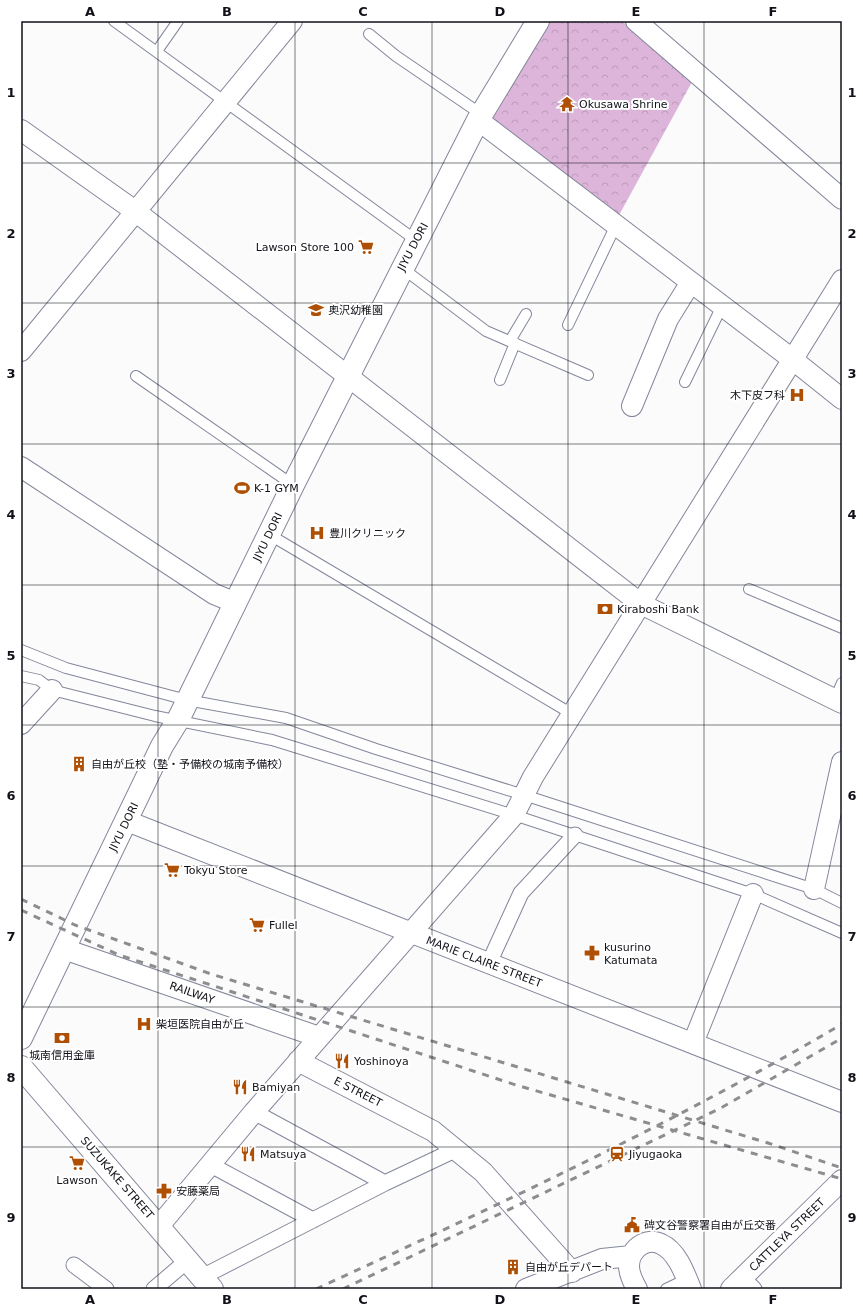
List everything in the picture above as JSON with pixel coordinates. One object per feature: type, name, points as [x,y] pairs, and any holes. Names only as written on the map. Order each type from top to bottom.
[{"type":"main road","name":"JIYU DORI","points":[[21,1038],[162,746],[178,720],[402,268],[480,117],[538,21]]},
{"type":"main road","name":"SUZUKAKE STREET","points":[[21,1067],[207,1283]]},
{"type":"street","points":[[21,351],[292,21]]},
{"type":"street","points":[[636,21],[842,199]]},
{"type":"street","points":[[480,117],[616,225],[842,399]]},
{"type":"street","points":[[21,130],[135,211],[641,604],[840,695]]},
{"type":"street","points":[[159,1226],[298,1061],[514,815],[533,777],[842,280]]},
{"type":"street","points":[[632,406],[668,319],[691,282]]},
{"type":"street","points":[[21,467],[214,594],[236,603]]},
{"type":"street","points":[[21,724],[52,690]]},
{"type":"street","points":[[814,889],[842,762]]},
{"type":"street","name":"MARIE CLAIRE STREET","points":[[127,821],[411,934],[489,963],[842,1102]]},
{"type":"street","points":[[489,963],[521,894],[575,835]]},
{"type":"street","points":[[693,1043],[753,894]]},
{"type":"street","name":"RAILWAY","points":[[64,949],[319,1037]]},
{"type":"street","name":"E STREET","points":[[298,1061],[433,1130],[483,1172],[572,1272]]},
{"type":"street","points":[[254,1112],[385,1183]]},
{"type":"street","points":[[207,1283],[313,1220],[385,1183],[457,1149]]},
{"type":"street","points":[[210,1164],[313,1220]]},
{"type":"street","name":"CATTLEYA STREET","points":[[731,1289],[835,1198],[842,1180]]},
{"type":"street","points":[[637,1289],[631,1276],[629,1266],[631,1256],[637,1247],[646,1243],[661,1244],[675,1257],[689,1284]]},
{"type":"street","points":[[526,1289],[602,1259],[631,1256]]},
{"type":"street","points":[[154,1289],[188,1260]]},
{"type":"street","points":[[74,1265],[106,1289]]},
{"type":"lane","points":[[114,21],[417,241]]},
{"type":"lane","points":[[157,51],[178,21]]},
{"type":"lane","points":[[369,34],[396,56],[480,117]]},
{"type":"lane","points":[[568,325],[616,225]]},
{"type":"lane","points":[[402,268],[486,331],[588,375]]},
{"type":"lane","points":[[685,382],[722,306]]},
{"type":"lane","points":[[500,380],[513,342],[526,314]]},
{"type":"lane","points":[[136,376],[294,485]]},
{"type":"lane","points":[[270,535],[572,714]]},
{"type":"lane","points":[[749,588],[842,628]]},
{"type":"lane","points":[[21,650],[66,668],[187,700],[286,718],[376,749],[524,795],[814,889],[842,903]]},
{"type":"lane","points":[[21,676],[39,680],[52,690],[155,716],[272,740],[514,815],[753,894],[842,933]]},
{"type":"lane","points":[[666,1289],[689,1284]]},
{"type":"green space","points":[[546,21],[622,21],[692,82],[618,217],[488,117]]},
{"type":"railway","points":[[21,899],[75,925],[211,974],[768,1143],[842,1168]]},
{"type":"railway","points":[[21,910],[119,955],[516,1085],[842,1179]]},
{"type":"railway","points":[[316,1289],[450,1227],[648,1130],[714,1096],[842,1024]]},
{"type":"railway","points":[[343,1289],[719,1109],[842,1038]]},
{"type":"place","name":"Okusawa Shrine","points":[[567,104]]},
{"type":"place","name":"Lawson Store 100","points":[[366,247]]},
{"type":"place","name":"奥沢幼稚園","points":[[316,310]]},
{"type":"place","name":"木下皮フ科","points":[[797,395]]},
{"type":"place","name":"K-1 GYM","points":[[242,488]]},
{"type":"place","name":"豊川クリニック","points":[[317,533]]},
{"type":"place","name":"Kiraboshi Bank","points":[[605,609]]},
{"type":"place","name":"自由が丘校（塾・予備校の城南予備校）","points":[[79,764]]},
{"type":"place","name":"Tokyu Store","points":[[172,870]]},
{"type":"place","name":"Fullel","points":[[257,925]]},
{"type":"place","name":"kusurino Katumata","points":[[592,953]]},
{"type":"place","name":"柴垣医院自由が丘","points":[[144,1024]]},
{"type":"place","name":"城南信用金庫","points":[[62,1038]]},
{"type":"place","name":"Yoshinoya","points":[[342,1061]]},
{"type":"place","name":"Bamiyan","points":[[240,1087]]},
{"type":"place","name":"Matsuya","points":[[248,1154]]},
{"type":"place","name":"Jiyugaoka","points":[[617,1154]]},
{"type":"place","name":"Lawson","points":[[77,1163]]},
{"type":"place","name":"安藤薬局","points":[[164,1191]]},
{"type":"place","name":"碑文谷警察署自由が丘交番","points":[[632,1225]]},
{"type":"place","name":"自由が丘デパート","points":[[513,1267]]}]
